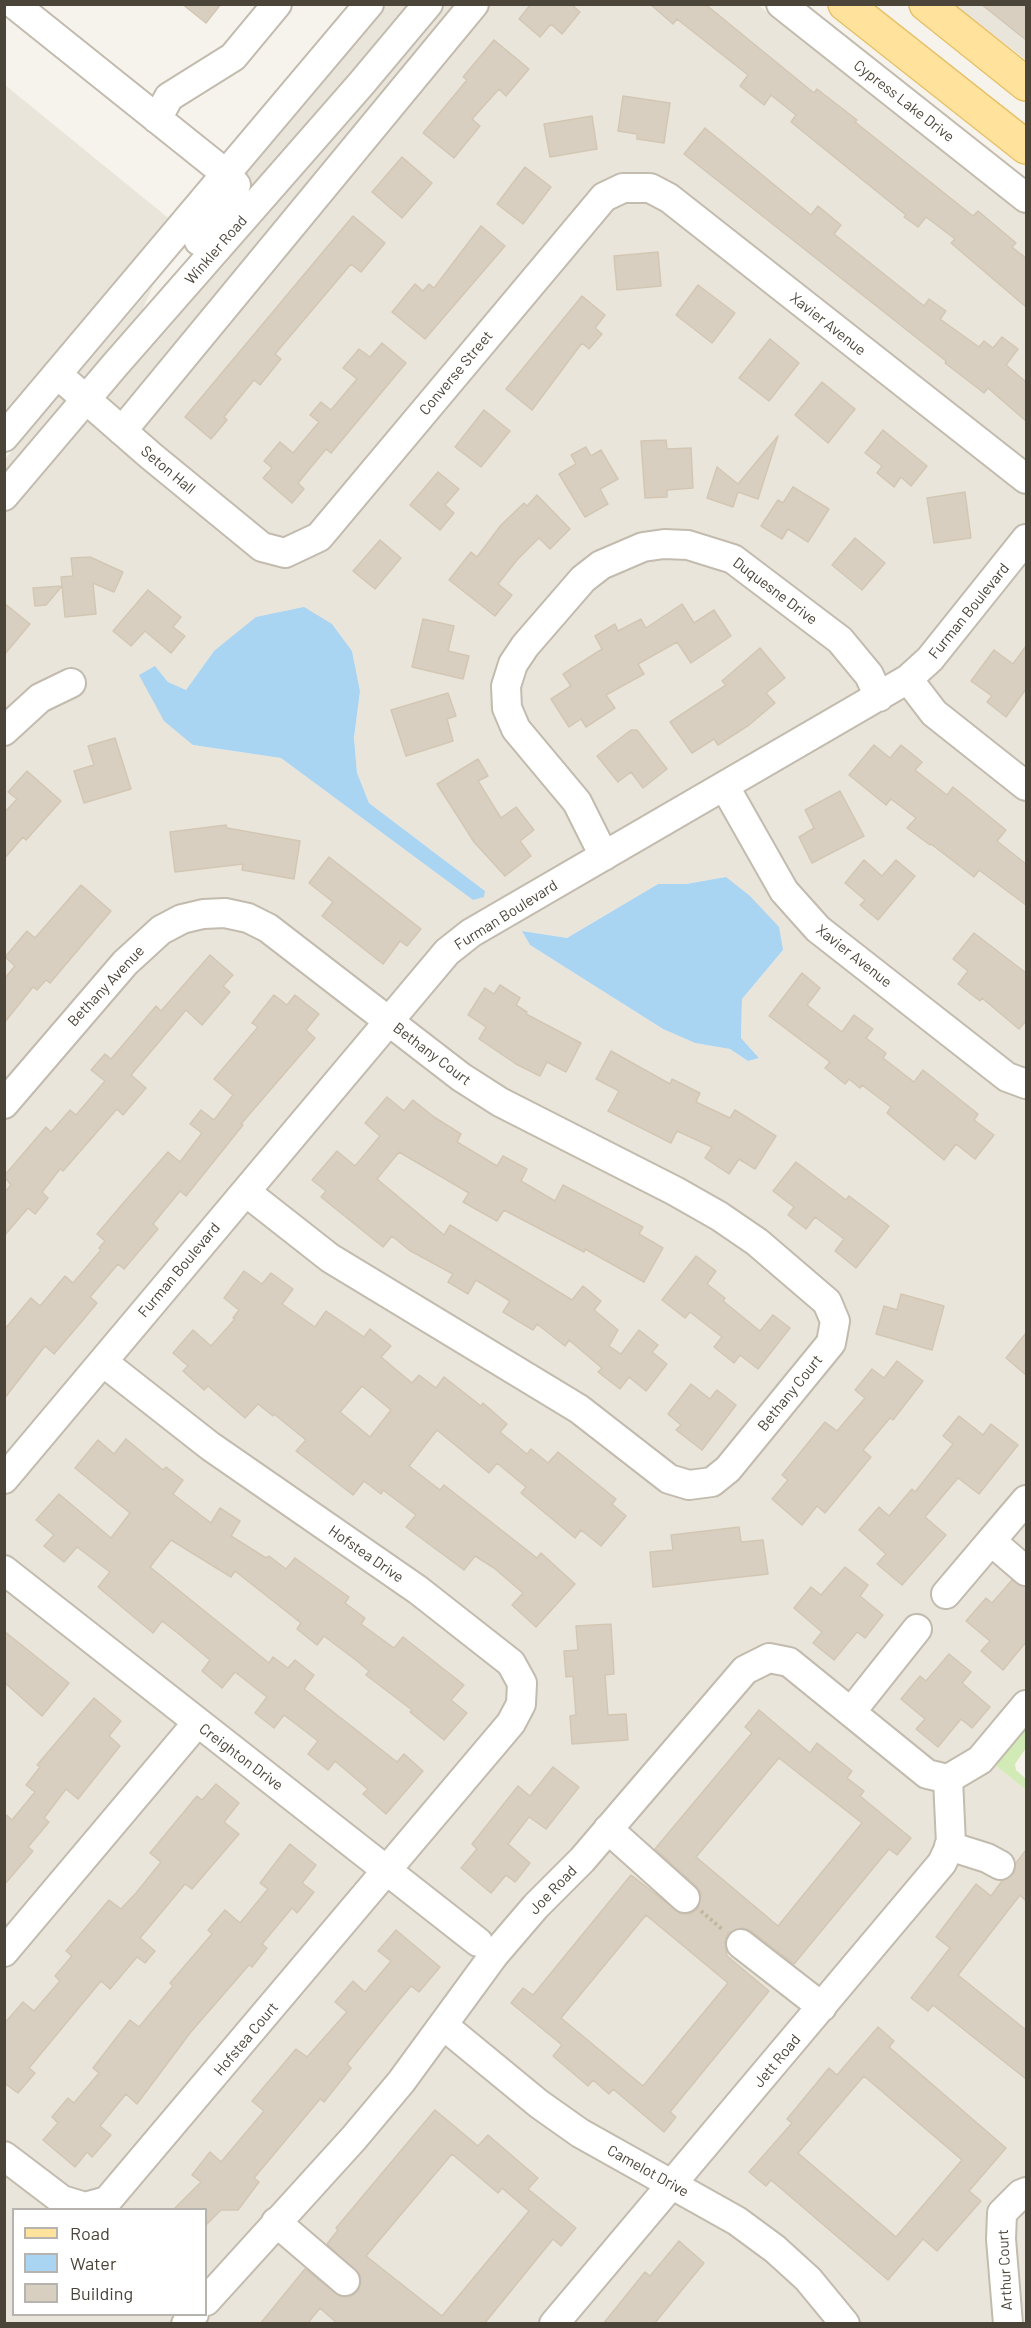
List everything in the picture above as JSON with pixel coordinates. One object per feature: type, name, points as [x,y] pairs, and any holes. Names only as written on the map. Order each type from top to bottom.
[{"type":"main road","points":[[845,4],[1026,147]]},
{"type":"main road","points":[[926,4],[1026,84]]},
{"type":"street","points":[[14,4],[225,173],[236,185],[230,200],[164,286],[146,330]]},
{"type":"street","points":[[157,119],[169,97],[233,57],[277,4]]},
{"type":"street","points":[[4,437],[369,4]]},
{"type":"street","name":"Winkler Road","points":[[4,496],[428,4]]},
{"type":"street","points":[[122,431],[474,4]]},
{"type":"street","name":"Cypress Lake Drive","points":[[781,4],[1026,198]]},
{"type":"street","name":"Xavier Avenue","points":[[623,188],[650,188],[669,198],[1026,479]]},
{"type":"street","name":"Converse Street","points":[[285,553],[319,537],[589,213],[604,197],[623,188]]},
{"type":"street","name":"Seton Hall","points":[[57,374],[85,400],[262,547],[285,553]]},
{"type":"street","name":"Furman Boulevard","points":[[4,1479],[447,952],[471,933],[725,788],[908,679],[930,659],[1026,539]]},
{"type":"street","name":"Duquesne Drive","points":[[604,856],[577,802],[516,729],[507,708],[506,686],[513,664],[525,646],[583,579],[601,565],[643,548],[664,544],[711,550],[733,559],[840,640],[869,675],[879,697]]},
{"type":"street","points":[[908,679],[934,713],[1026,786]]},
{"type":"street","points":[[4,731],[40,698],[71,683]]},
{"type":"street","name":"Xavier Avenue","points":[[725,788],[784,891],[818,929],[1007,1077],[1026,1084]]},
{"type":"street","name":"Bethany Avenue","points":[[4,1104],[125,963],[161,930],[182,919],[202,914],[235,915]]},
{"type":"street","name":"Bethany Court","points":[[235,915],[268,928],[461,1077],[500,1102],[675,1191],[719,1216],[775,1257],[828,1302],[835,1321],[831,1343],[817,1363],[728,1469],[712,1482],[689,1485],[669,1479],[579,1409],[330,1258],[246,1192]]},
{"type":"street","name":"Hofstea Drive","points":[[103,1362],[210,1446],[409,1584],[510,1663],[522,1683],[521,1704],[511,1723],[460,1784]]},
{"type":"street","points":[[946,1594],[1026,1500]]},
{"type":"street","points":[[991,1541],[1026,1571]]},
{"type":"street","name":"Creighton Drive","points":[[4,1570],[478,1942]]},
{"type":"street","points":[[851,1712],[917,1629]]},
{"type":"street","name":"Joe Road","points":[[207,2300],[354,2138],[443,2025],[494,1955],[608,1829],[745,1670],[769,1658],[789,1662],[927,1774],[948,1779]]},
{"type":"street","points":[[948,1779],[980,1760],[1026,1705]]},
{"type":"street","points":[[4,1952],[197,1723]]},
{"type":"street","name":"Jett Road","points":[[554,2324],[942,1863],[949,1846],[948,1779]]},
{"type":"street","name":"Hofstea Court","points":[[4,2156],[62,2199],[85,2207],[107,2201],[460,1784]]},
{"type":"street","points":[[608,1829],[685,1898]]},
{"type":"street","points":[[949,1846],[987,1858],[1000,1865]]},
{"type":"street","points":[[741,1944],[822,2007]]},
{"type":"street","name":"Camelot Drive","points":[[443,2025],[539,2104],[580,2133],[737,2221],[775,2249],[808,2279],[845,2324]]},
{"type":"street","name":"Arthur Court","points":[[1008,2324],[1000,2239],[1002,2213],[1026,2192]]},
{"type":"street","points":[[276,2222],[345,2281]]},
{"type":"path","points":[[685,1898],[741,1944]]},
{"type":"shaded area","points":[[383,5],[414,5],[239,204],[239,172]]},
{"type":"shaded area","points":[[441,5],[758,5],[1026,214],[1026,1692],[978,1751],[1026,1790],[1026,2323],[5,2324],[5,512]],"holes":[[[332,624],[352,651],[360,691],[354,738],[357,773],[369,803],[485,891],[473,900],[281,758],[193,745],[155,666],[168,682],[186,690],[214,651]],[[726,877],[783,950],[742,999],[741,1038],[759,1058],[748,1061],[730,1049],[695,1043],[663,1029],[530,945],[522,931],[567,938],[658,884],[686,884]]]},
{"type":"shaded area","points":[[954,5],[1026,5],[1026,60]]},
{"type":"shaded area","points":[[5,85],[172,221],[5,421]]},
{"type":"shaded area","points":[[153,286],[136,324],[5,480],[5,459]]},
{"type":"green space","points":[[1026,1692],[1026,1748],[1015,1764],[1016,1770],[1026,1779],[1026,1790],[978,1751]]},
{"type":"water","points":[[304,607],[332,624],[352,651],[360,691],[354,738],[357,773],[369,803],[485,891],[484,897],[473,900],[281,758],[193,745],[164,721],[139,675],[155,666],[168,682],[186,690],[214,651],[256,617]]},
{"type":"water","points":[[726,877],[750,896],[779,927],[783,950],[742,999],[741,1038],[759,1058],[748,1061],[730,1049],[695,1043],[663,1029],[530,945],[522,931],[567,938],[658,884],[686,884]]},
{"type":"building","points":[[182,4],[221,4],[206,23]]},
{"type":"building","points":[[531,4],[571,4],[580,12],[562,34],[551,24],[540,37],[519,19]]},
{"type":"building","points":[[650,4],[705,4],[814,93],[817,89],[857,120],[855,122],[973,216],[978,211],[1016,243],[1012,247],[1026,258],[1026,307],[951,243],[955,239],[926,217],[918,227],[904,217],[906,215],[791,122],[796,115],[771,95],[764,105],[740,86],[748,75],[677,19],[673,24]]},
{"type":"building","points":[[981,4],[1026,4],[1026,40]]},
{"type":"building","points":[[494,40],[529,69],[506,96],[499,89],[472,119],[480,126],[454,158],[423,133],[467,80],[463,77]]},
{"type":"building","points":[[623,96],[670,103],[664,143],[637,139],[637,134],[618,131]]},
{"type":"building","points":[[592,116],[597,149],[550,157],[544,124]]},
{"type":"building","points":[[705,128],[811,215],[818,206],[841,225],[834,234],[924,306],[929,299],[946,311],[940,319],[979,347],[984,341],[993,348],[1002,337],[1018,349],[1006,365],[1026,382],[1026,421],[988,388],[984,393],[945,363],[946,361],[684,154]]},
{"type":"building","points":[[402,157],[432,183],[402,218],[372,192]]},
{"type":"building","points":[[525,167],[551,187],[523,224],[497,204]]},
{"type":"building","points":[[353,216],[385,243],[361,272],[351,264],[275,354],[281,359],[260,385],[254,380],[224,417],[227,420],[211,439],[185,417]]},
{"type":"building","points":[[481,226],[505,246],[425,339],[392,312],[415,284],[423,291],[429,284],[434,288]]},
{"type":"building","points":[[658,252],[661,286],[617,290],[614,256]]},
{"type":"building","points":[[698,285],[735,313],[712,343],[676,315]]},
{"type":"building","points":[[582,296],[605,315],[595,328],[602,334],[589,349],[582,343],[532,410],[506,389]]},
{"type":"building","points":[[770,339],[799,363],[769,401],[739,378]]},
{"type":"building","points":[[382,343],[406,363],[331,453],[326,449],[298,483],[304,489],[292,503],[263,478],[272,468],[264,461],[280,442],[293,453],[319,422],[310,415],[321,402],[331,410],[357,379],[343,368],[359,349],[370,357]]},
{"type":"building","points":[[822,382],[855,409],[828,443],[795,415]]},
{"type":"building","points":[[484,410],[510,431],[481,467],[455,447]]},
{"type":"building","points":[[883,430],[927,466],[911,486],[901,477],[894,487],[877,473],[882,466],[865,453]]},
{"type":"building","points":[[778,436],[758,499],[738,492],[733,507],[707,498],[717,467],[738,484]]},
{"type":"building","points":[[666,440],[667,449],[691,448],[693,488],[667,490],[667,497],[645,498],[641,441]]},
{"type":"building","points":[[586,447],[591,456],[601,450],[618,479],[600,489],[608,504],[585,517],[559,474],[576,464],[571,455]]},
{"type":"building","points":[[438,472],[459,489],[445,505],[454,513],[440,530],[410,505]]},
{"type":"building","points":[[793,487],[829,509],[808,542],[788,529],[782,539],[761,526],[778,500],[783,503]]},
{"type":"building","points":[[965,492],[971,538],[934,543],[927,498]]},
{"type":"building","points":[[537,495],[570,529],[550,549],[539,538],[517,560],[498,584],[512,595],[495,616],[449,580],[471,552],[477,557],[501,525],[524,503],[527,506]]},
{"type":"building","points":[[855,538],[885,563],[862,590],[832,565]]},
{"type":"building","points":[[380,540],[401,558],[375,589],[353,571]]},
{"type":"building","points":[[90,557],[123,572],[114,592],[93,583],[96,614],[65,617],[61,577],[73,576],[71,558]]},
{"type":"building","points":[[62,586],[46,605],[35,606],[33,588]]},
{"type":"building","points":[[148,590],[181,617],[173,627],[185,636],[171,653],[145,631],[131,646],[113,631]]},
{"type":"building","points":[[4,603],[30,624],[4,655]]},
{"type":"building","points":[[682,604],[694,623],[714,610],[731,636],[691,663],[677,642],[638,664],[644,674],[606,695],[615,708],[586,727],[581,719],[569,727],[551,699],[571,686],[563,674],[602,649],[595,636],[615,624],[618,631],[641,619],[646,628]]},
{"type":"building","points":[[423,619],[454,626],[448,651],[469,656],[463,679],[412,667]]},
{"type":"building","points":[[1026,646],[1026,689],[1006,717],[987,702],[992,696],[971,681],[994,650],[1013,664]]},
{"type":"building","points":[[760,648],[785,678],[766,693],[775,703],[749,725],[718,745],[714,739],[692,753],[670,722],[726,685],[722,681]]},
{"type":"building","points":[[448,693],[456,716],[447,719],[453,741],[406,756],[391,710]]},
{"type":"building","points":[[631,730],[637,730],[667,769],[643,788],[631,772],[618,782],[597,756]]},
{"type":"building","points":[[115,738],[131,789],[84,803],[74,771],[94,765],[88,746]]},
{"type":"building","points":[[874,745],[890,758],[901,745],[922,762],[915,770],[947,795],[953,787],[1006,830],[997,841],[1026,864],[1026,905],[979,870],[974,877],[930,845],[907,828],[916,818],[891,799],[886,805],[849,775]]},
{"type":"building","points":[[478,759],[488,776],[478,781],[501,818],[516,807],[534,830],[520,841],[531,856],[505,876],[474,842],[437,784]]},
{"type":"building","points":[[27,771],[61,801],[26,840],[23,837],[4,859],[4,813],[17,799],[8,792]]},
{"type":"building","points":[[840,791],[864,836],[812,863],[799,837],[814,828],[805,810]]},
{"type":"building","points":[[226,825],[227,828],[300,841],[294,879],[242,870],[243,864],[175,872],[170,832]]},
{"type":"building","points":[[329,857],[421,929],[407,946],[400,941],[383,964],[322,916],[333,902],[309,883]]},
{"type":"building","points":[[864,860],[882,876],[896,860],[915,876],[878,920],[860,905],[865,900],[845,883]]},
{"type":"building","points":[[81,885],[111,911],[50,983],[46,980],[37,990],[33,987],[4,1023],[4,979],[15,966],[5,957],[27,931],[35,938]]},
{"type":"building","points":[[974,933],[1026,973],[1026,1021],[1019,1029],[982,998],[980,1001],[958,984],[968,971],[953,959]]},
{"type":"building","points":[[210,955],[233,975],[223,986],[230,992],[202,1025],[186,1010],[131,1075],[146,1088],[123,1115],[117,1109],[63,1171],[60,1169],[42,1192],[48,1198],[35,1214],[28,1208],[4,1236],[4,1193],[11,1185],[4,1176],[46,1127],[51,1132],[70,1110],[76,1115],[105,1081],[91,1070],[105,1054],[111,1059],[156,1006],[161,1011]]},
{"type":"building","points":[[802,973],[820,988],[807,1005],[842,1032],[854,1015],[873,1029],[866,1038],[886,1053],[883,1058],[914,1082],[923,1070],[978,1114],[974,1120],[994,1135],[975,1159],[956,1144],[944,1160],[887,1113],[891,1107],[862,1085],[860,1088],[849,1079],[845,1084],[825,1068],[830,1062],[769,1016]]},
{"type":"building","points":[[500,985],[520,998],[516,1005],[527,1012],[526,1014],[581,1043],[566,1072],[547,1062],[540,1076],[516,1064],[479,1039],[486,1027],[468,1015],[485,988],[494,994]]},
{"type":"building","points":[[274,995],[287,1005],[295,995],[319,1014],[306,1030],[315,1038],[241,1124],[243,1125],[186,1196],[180,1191],[153,1224],[158,1229],[124,1269],[118,1264],[90,1297],[97,1303],[54,1354],[45,1346],[4,1399],[4,1330],[31,1298],[40,1306],[65,1276],[73,1283],[101,1250],[99,1248],[105,1241],[97,1234],[125,1201],[168,1152],[180,1162],[202,1133],[190,1124],[201,1110],[214,1120],[233,1095],[214,1079],[258,1027],[252,1023]]},
{"type":"building","points":[[611,1051],[670,1084],[672,1079],[700,1093],[696,1102],[730,1118],[735,1110],[776,1136],[755,1169],[739,1159],[729,1174],[705,1158],[712,1147],[677,1131],[671,1143],[608,1111],[619,1091],[596,1079]]},
{"type":"building","points":[[387,1097],[404,1111],[413,1100],[461,1134],[457,1142],[497,1166],[503,1156],[527,1169],[521,1181],[555,1201],[563,1185],[643,1227],[639,1234],[663,1248],[644,1282],[585,1249],[584,1252],[504,1210],[497,1221],[463,1202],[469,1193],[399,1152],[377,1179],[444,1235],[450,1225],[572,1300],[583,1286],[601,1301],[594,1310],[618,1330],[609,1346],[621,1354],[639,1330],[658,1345],[652,1352],[667,1364],[646,1391],[629,1377],[620,1389],[598,1372],[602,1368],[569,1340],[565,1346],[537,1324],[533,1330],[503,1312],[510,1301],[476,1280],[468,1294],[448,1282],[453,1274],[409,1250],[392,1236],[383,1247],[321,1197],[326,1191],[312,1180],[337,1151],[355,1166],[380,1136],[365,1123]]},
{"type":"building","points":[[796,1162],[846,1200],[849,1196],[889,1226],[856,1268],[835,1251],[844,1239],[815,1217],[806,1229],[788,1215],[794,1207],[773,1191]]},
{"type":"building","points":[[696,1256],[716,1271],[707,1284],[725,1298],[723,1301],[760,1331],[773,1315],[790,1328],[758,1369],[740,1355],[734,1363],[714,1347],[722,1337],[690,1312],[685,1318],[662,1300]]},
{"type":"building","points":[[244,1271],[262,1284],[271,1273],[293,1289],[282,1304],[315,1327],[326,1311],[364,1337],[370,1329],[391,1346],[381,1357],[412,1383],[419,1375],[436,1388],[444,1377],[481,1406],[483,1403],[507,1424],[500,1432],[527,1454],[531,1449],[548,1463],[558,1452],[616,1499],[612,1504],[626,1516],[601,1546],[581,1530],[575,1538],[521,1493],[526,1487],[497,1463],[489,1473],[437,1430],[409,1466],[440,1490],[444,1485],[537,1558],[541,1553],[575,1584],[536,1627],[512,1605],[523,1593],[494,1568],[475,1556],[464,1570],[406,1527],[416,1515],[383,1490],[381,1494],[364,1481],[353,1495],[296,1451],[306,1440],[274,1414],[273,1416],[258,1404],[245,1418],[208,1386],[204,1390],[183,1371],[188,1366],[173,1353],[193,1330],[211,1346],[235,1319],[233,1318],[239,1310],[224,1298]],"holes":[[[362,1386],[391,1410],[370,1437],[340,1412]]]},
{"type":"building","points":[[901,1294],[944,1306],[932,1350],[876,1334],[884,1306],[897,1310]]},
{"type":"building","points":[[1026,1333],[1026,1375],[1006,1358]]},
{"type":"building","points":[[897,1361],[923,1381],[893,1420],[890,1418],[863,1450],[871,1457],[825,1513],[817,1506],[802,1525],[772,1499],[788,1480],[782,1475],[825,1422],[837,1431],[865,1398],[855,1390],[872,1369],[884,1378]]},
{"type":"building","points":[[691,1384],[710,1399],[717,1390],[736,1405],[702,1450],[676,1430],[681,1425],[668,1414]]},
{"type":"building","points":[[959,1416],[983,1435],[991,1424],[1018,1445],[979,1494],[958,1478],[925,1517],[946,1535],[902,1585],[877,1564],[886,1554],[859,1530],[879,1507],[889,1516],[912,1489],[915,1492],[953,1444],[943,1436]]},
{"type":"building","points":[[126,1439],[163,1470],[166,1467],[183,1480],[173,1494],[211,1523],[220,1508],[240,1521],[231,1536],[266,1558],[269,1556],[286,1569],[295,1558],[349,1597],[345,1603],[365,1618],[361,1624],[394,1648],[403,1637],[464,1685],[451,1700],[467,1713],[444,1740],[410,1712],[412,1710],[366,1675],[369,1671],[357,1661],[324,1636],[317,1645],[297,1629],[301,1623],[235,1571],[231,1577],[171,1540],[150,1567],[269,1663],[273,1657],[288,1668],[295,1660],[314,1675],[304,1689],[397,1762],[404,1754],[423,1771],[386,1814],[363,1794],[368,1789],[335,1761],[328,1770],[308,1754],[318,1741],[284,1715],[274,1728],[255,1713],[267,1697],[235,1672],[222,1688],[202,1671],[210,1660],[179,1634],[162,1621],[153,1633],[98,1587],[110,1572],[77,1547],[64,1562],[44,1546],[54,1535],[36,1520],[59,1494],[111,1538],[130,1513],[75,1468],[98,1440],[114,1454]]},
{"type":"building","points":[[739,1527],[741,1542],[763,1540],[768,1574],[653,1587],[650,1552],[673,1550],[671,1535]]},
{"type":"building","points":[[845,1567],[868,1585],[860,1596],[883,1615],[865,1638],[857,1632],[834,1660],[813,1643],[822,1632],[794,1608],[811,1587],[821,1595]]},
{"type":"building","points":[[1012,1580],[1026,1587],[1026,1642],[1003,1670],[981,1651],[990,1641],[966,1621],[986,1598],[992,1603]]},
{"type":"building","points":[[611,1624],[614,1674],[605,1675],[608,1715],[626,1714],[628,1740],[572,1744],[570,1716],[576,1715],[573,1676],[566,1677],[564,1651],[578,1650],[576,1626]]},
{"type":"building","points":[[4,1631],[69,1683],[42,1716],[4,1682]]},
{"type":"building","points":[[949,1654],[971,1672],[962,1683],[990,1707],[972,1728],[961,1719],[938,1747],[916,1729],[925,1719],[901,1699],[920,1676],[926,1681]]},
{"type":"building","points":[[94,1698],[121,1721],[109,1736],[120,1746],[78,1799],[66,1789],[44,1818],[49,1822],[28,1847],[33,1851],[4,1885],[4,1813],[12,1820],[35,1792],[26,1785],[40,1767],[37,1765]]},
{"type":"building","points":[[759,1710],[810,1753],[817,1743],[852,1771],[847,1778],[864,1791],[860,1796],[911,1838],[897,1855],[889,1849],[794,1964],[751,1931],[743,1928],[728,1933],[725,1942],[727,1956],[769,1991],[670,2112],[676,2117],[664,2132],[613,2089],[609,2094],[593,2080],[588,2086],[553,2056],[562,2045],[511,2003],[523,1988],[533,1995],[631,1875],[681,1914],[690,1914],[698,1909],[701,1893],[696,1886],[655,1849],[752,1733],[745,1727]],"holes":[[[779,1758],[862,1823],[778,1926],[696,1857]],[[646,1915],[728,1983],[643,2086],[561,2018]]]},
{"type":"building","points":[[553,1767],[579,1787],[546,1829],[529,1817],[508,1844],[530,1863],[515,1882],[506,1875],[491,1893],[461,1868],[477,1849],[472,1844],[518,1786],[530,1796]]},
{"type":"building","points":[[216,1784],[239,1803],[224,1822],[239,1834],[192,1889],[185,1884],[140,1938],[155,1951],[145,1963],[137,1957],[110,1989],[101,1981],[29,2068],[35,2073],[18,2093],[4,2083],[4,2024],[23,2002],[34,2011],[60,1981],[55,1976],[72,1956],[66,1951],[109,1900],[121,1909],[136,1893],[161,1862],[150,1853],[197,1796],[202,1800]]},
{"type":"building","points":[[290,1844],[316,1865],[302,1883],[314,1892],[297,1913],[292,1908],[262,1944],[267,1948],[252,1967],[249,1965],[190,2033],[137,2104],[126,2094],[100,2126],[111,2135],[92,2157],[87,2152],[75,2167],[43,2140],[58,2123],[52,2117],[68,2098],[74,2103],[99,2073],[93,2068],[130,2020],[139,2027],[173,1986],[170,1983],[212,1934],[208,1930],[225,1910],[240,1923],[268,1889],[260,1883]]},
{"type":"building","points":[[1026,1850],[1026,1901],[1020,1895],[958,1975],[1026,2030],[1026,2079],[933,2005],[928,2011],[911,1998],[950,1948],[936,1937],[976,1884],[991,1896],[1002,1881],[1014,1873],[1016,1863]]},
{"type":"building","points":[[396,1930],[440,1967],[419,1992],[411,1986],[389,2012],[347,2064],[351,2068],[324,2102],[320,2099],[254,2178],[259,2182],[238,2210],[221,2210],[207,2224],[207,2208],[175,2208],[201,2182],[192,2175],[210,2152],[221,2162],[264,2111],[252,2101],[296,2049],[307,2057],[347,2012],[335,2002],[353,1981],[365,1992],[391,1961],[378,1951]]},
{"type":"building","points":[[878,2027],[894,2041],[889,2047],[1006,2148],[969,2191],[981,2201],[937,2251],[923,2239],[888,2280],[771,2180],[766,2186],[749,2172],[792,2123],[787,2119],[829,2068],[837,2075]],"holes":[[[864,2076],[962,2160],[896,2237],[798,2153]]]},
{"type":"building","points":[[435,2110],[478,2146],[488,2135],[538,2178],[528,2189],[576,2228],[561,2246],[553,2239],[484,2324],[338,2324],[320,2308],[307,2324],[260,2324],[305,2269],[341,2297],[350,2297],[358,2291],[361,2283],[360,2275],[327,2244],[338,2230],[336,2228]],"holes":[[[452,2154],[498,2193],[502,2188],[529,2211],[442,2316],[366,2256]]]},
{"type":"building","points":[[679,2241],[704,2263],[654,2324],[603,2324],[645,2272],[650,2276]]}]
